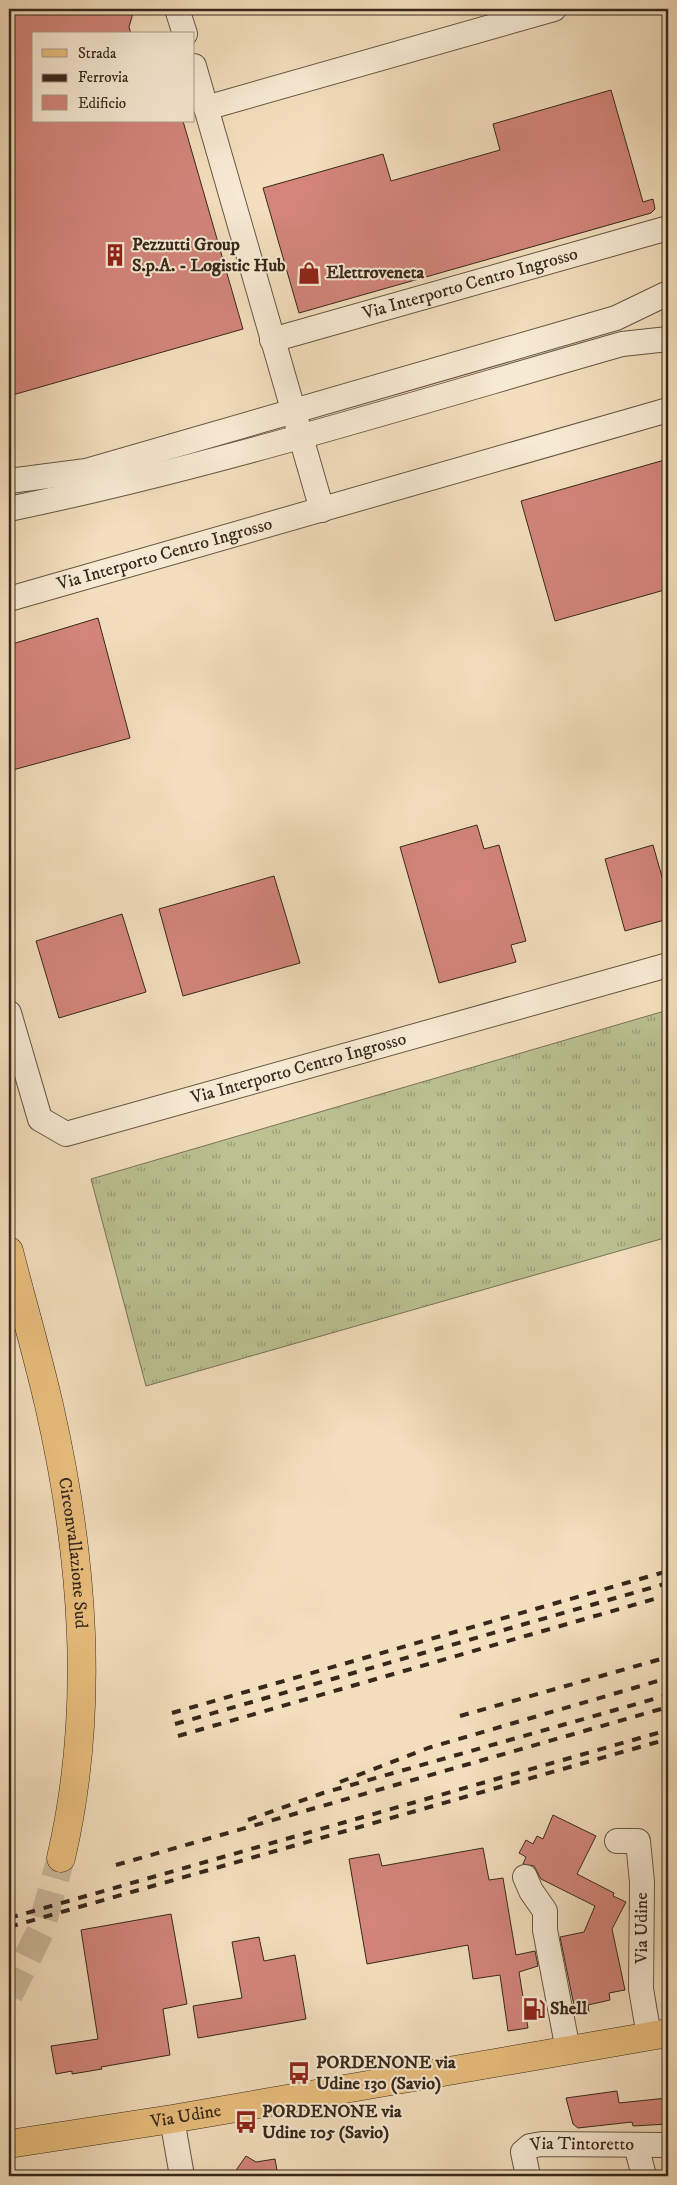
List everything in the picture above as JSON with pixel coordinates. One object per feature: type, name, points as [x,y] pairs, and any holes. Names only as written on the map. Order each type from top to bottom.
[{"type":"main road","name":"Circonvallazione Sud","points":[[9,1251],[49,1405],[76,1554],[83,1640],[82,1708],[79,1762],[72,1814],[61,1858]]},
{"type":"main road","name":"Via Udine","points":[[9,2144],[172,2119],[659,2034]]},
{"type":"street","points":[[177,9],[183,32]]},
{"type":"street","points":[[206,108],[554,9]]},
{"type":"street","points":[[195,70],[322,510]]},
{"type":"street","name":"Via Interporto Centro Ingrosso","points":[[272,340],[668,228]]},
{"type":"street","points":[[9,481],[86,471],[616,318],[668,293]]},
{"type":"street","points":[[9,509],[82,494],[300,436],[622,344],[668,339]]},
{"type":"street","name":"Via Interporto Centro Ingrosso","points":[[9,598],[668,410]]},
{"type":"street","name":"Via Interporto Centro Ingrosso","points":[[9,1013],[40,1119],[66,1134],[668,965]]},
{"type":"street","name":"Via Udine","points":[[618,1840],[638,1841],[642,1882],[642,1989],[659,2034]]},
{"type":"street","points":[[524,1877],[545,1911],[545,1930],[568,2050]]},
{"type":"street","points":[[172,2119],[182,2176]]},
{"type":"street","name":"Via Tintoretto","points":[[528,2176],[523,2152],[530,2146],[542,2144],[668,2145]]},
{"type":"street","points":[[636,2145],[644,2176]]},
{"type":"green space","points":[[668,1010],[668,1237],[146,1386],[91,1179]]},
{"type":"building","name":"Pezzutti Group S.p.A. - Logistic Hub","points":[[9,9],[124,9],[133,13],[129,27],[130,32],[32,32],[32,122],[183,122],[243,329],[9,396]]},
{"type":"building","points":[[611,90],[643,202],[653,199],[655,209],[651,213],[299,313],[263,188],[383,154],[391,181],[500,150],[493,124]]},
{"type":"building","points":[[668,459],[668,589],[555,621],[521,501]]},
{"type":"building","points":[[98,618],[130,738],[9,771],[9,645]]},
{"type":"building","points":[[477,825],[484,849],[499,845],[526,941],[511,945],[516,962],[439,983],[400,847]]},
{"type":"building","points":[[653,845],[668,898],[668,919],[625,931],[605,859]]},
{"type":"building","points":[[274,876],[300,963],[183,996],[159,909]]},
{"type":"building","points":[[122,914],[146,992],[59,1018],[36,941]]},
{"type":"building","points":[[553,1815],[596,1836],[577,1874],[614,1893],[613,1896],[626,1902],[612,1929],[625,1990],[609,1993],[610,2000],[588,2005],[589,2012],[576,2015],[560,1937],[584,1932],[595,1906],[541,1879],[534,1866],[523,1864],[526,1857],[519,1853],[526,1840],[533,1844],[537,1836],[543,1839]]},
{"type":"building","points":[[483,1848],[489,1880],[503,1878],[516,1955],[535,1951],[538,1966],[519,1972],[528,2028],[508,2031],[500,1975],[473,1979],[468,1945],[367,1964],[349,1859],[379,1854],[382,1866]]},
{"type":"building","points":[[171,1914],[187,2004],[163,2009],[170,2055],[72,2074],[72,2071],[56,2074],[51,2046],[98,2039],[81,1930]]},
{"type":"building","points":[[259,1937],[264,1961],[295,1955],[306,2019],[198,2038],[193,2006],[242,1998],[232,1942]]},
{"type":"building","points":[[617,2091],[619,2103],[667,2098],[668,2124],[633,2126],[632,2122],[578,2128],[573,2124],[566,2098]]},
{"type":"building","points":[[246,2156],[256,2162],[275,2159],[278,2176],[232,2176]]},
{"type":"tunnel","points":[[9,1995],[40,1932],[61,1858]]},
{"type":"railway","points":[[172,1713],[668,1571]]},
{"type":"railway","points":[[175,1724],[668,1583]]},
{"type":"railway","points":[[178,1736],[668,1595]]},
{"type":"railway","points":[[460,1716],[668,1657]]},
{"type":"railway","points":[[340,1782],[428,1748],[668,1678]]},
{"type":"railway","points":[[248,1820],[323,1793],[668,1695]]},
{"type":"railway","points":[[116,1865],[668,1707]]},
{"type":"railway","points":[[9,1918],[668,1730]]},
{"type":"railway","points":[[9,1927],[668,1739]]},
{"type":"place","name":"Pezzutti Group S.p.A. - Logistic Hub","points":[[115,255]]},
{"type":"place","name":"Elettroveneta","points":[[309,273]]},
{"type":"place","name":"Shell","points":[[534,2009]]},
{"type":"place","name":"PORDENONE via Udine 130 (Savio)","points":[[299,2073]]},
{"type":"place","name":"PORDENONE via Udine 105 (Savio)","points":[[246,2122]]}]
